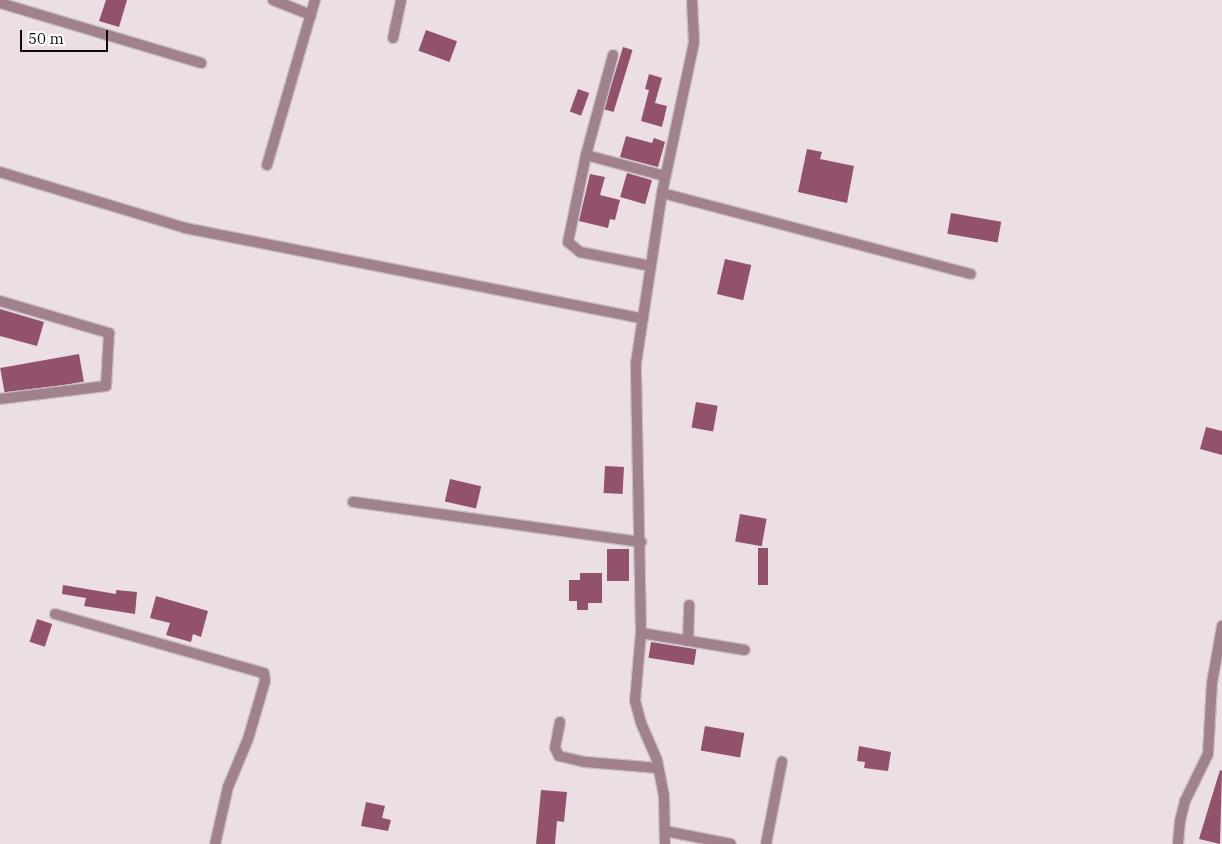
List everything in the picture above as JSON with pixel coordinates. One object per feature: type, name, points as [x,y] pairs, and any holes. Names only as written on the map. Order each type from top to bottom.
[{"type":"street","points":[[272,0],[311,15]]},
{"type":"street","points":[[266,165],[316,0]]},
{"type":"street","points":[[393,38],[401,0]]},
{"type":"street","points":[[665,844],[664,796],[658,768],[635,701],[641,633],[641,542],[636,363],[665,176],[694,42],[692,0]]},
{"type":"street","points":[[0,3],[201,63]]},
{"type":"street","points":[[613,55],[586,155],[568,234],[572,248],[651,266]]},
{"type":"street","points":[[586,155],[665,176]]},
{"type":"street","points":[[0,172],[185,228],[643,319]]},
{"type":"street","points":[[662,193],[971,274]]},
{"type":"street","points":[[0,301],[109,332],[106,386],[0,400]]},
{"type":"street","points":[[353,502],[641,542]]},
{"type":"street","points":[[688,641],[689,605]]},
{"type":"street","points":[[55,614],[264,673],[265,681],[248,739],[228,787],[215,844]]},
{"type":"street","points":[[1178,844],[1180,821],[1185,802],[1208,754],[1212,683],[1222,626]]},
{"type":"street","points":[[641,633],[745,650]]},
{"type":"street","points":[[560,722],[555,748],[560,756],[585,762],[658,768]]},
{"type":"street","points":[[766,844],[782,762]]},
{"type":"street","points":[[665,831],[731,844]]},
{"type":"building","points":[[106,0],[127,0],[119,27],[99,21]]},
{"type":"building","points":[[426,30],[457,41],[449,62],[418,51]]},
{"type":"building","points":[[623,47],[633,50],[614,112],[604,109]]},
{"type":"building","points":[[649,74],[662,78],[655,103],[667,106],[662,127],[641,121],[649,90],[645,89]]},
{"type":"building","points":[[578,89],[589,93],[581,116],[570,112]]},
{"type":"building","points":[[626,136],[652,143],[654,138],[665,142],[658,167],[620,157]]},
{"type":"building","points":[[807,149],[822,152],[820,159],[854,166],[847,203],[798,192]]},
{"type":"building","points":[[627,173],[652,180],[645,204],[620,197]]},
{"type":"building","points":[[590,174],[605,177],[600,195],[620,200],[615,220],[610,219],[608,228],[579,221]]},
{"type":"building","points":[[951,213],[1001,222],[998,243],[947,234]]},
{"type":"building","points":[[725,259],[751,265],[743,300],[717,294]]},
{"type":"building","points":[[0,309],[44,322],[37,346],[0,336]]},
{"type":"building","points":[[79,354],[84,382],[5,395],[0,368]]},
{"type":"building","points":[[696,402],[718,406],[713,431],[691,428]]},
{"type":"building","points":[[1206,427],[1222,431],[1222,455],[1200,449]]},
{"type":"building","points":[[605,466],[624,467],[623,494],[604,493]]},
{"type":"building","points":[[450,479],[481,486],[476,509],[445,501]]},
{"type":"building","points":[[740,514],[767,519],[762,546],[735,542]]},
{"type":"building","points":[[758,548],[768,548],[768,585],[758,585]]},
{"type":"building","points":[[607,549],[629,549],[629,581],[607,581]]},
{"type":"building","points":[[580,573],[602,573],[602,603],[588,603],[588,610],[577,610],[577,601],[569,601],[569,580],[580,580]]},
{"type":"building","points":[[63,585],[116,594],[116,590],[137,592],[135,614],[84,606],[86,598],[62,594]]},
{"type":"building","points":[[156,596],[208,611],[201,637],[193,634],[191,642],[166,635],[170,623],[150,618]]},
{"type":"building","points":[[37,619],[52,624],[45,647],[30,642]]},
{"type":"building","points":[[651,642],[696,649],[694,665],[648,658]]},
{"type":"building","points":[[705,726],[744,733],[740,758],[701,751]]},
{"type":"building","points":[[859,746],[891,752],[888,771],[864,768],[865,762],[857,761]]},
{"type":"building","points":[[1220,770],[1222,771],[1220,844],[1199,839]]},
{"type":"building","points":[[541,790],[567,792],[564,822],[557,821],[555,844],[536,844]]},
{"type":"building","points":[[366,802],[385,806],[382,818],[391,820],[388,831],[361,826]]}]
